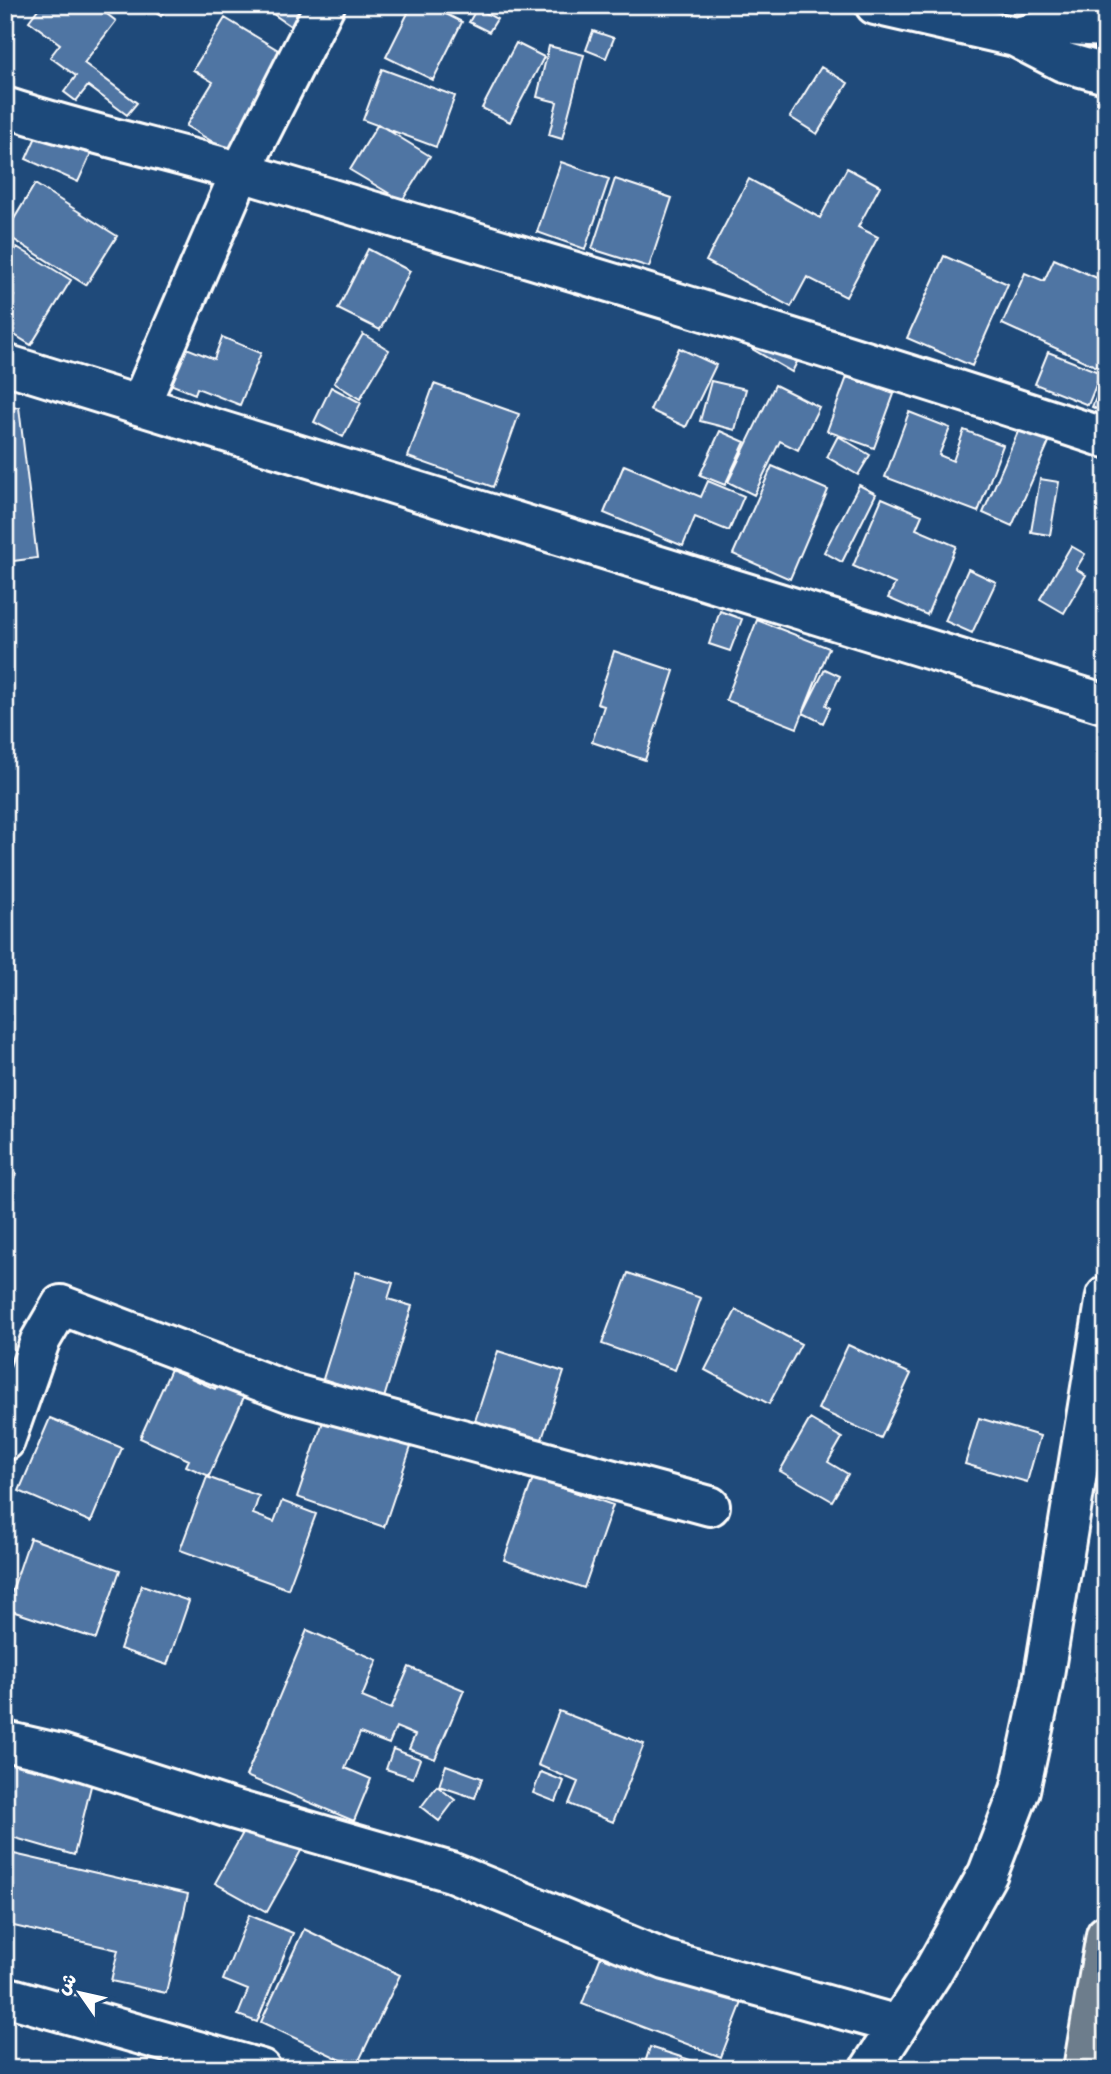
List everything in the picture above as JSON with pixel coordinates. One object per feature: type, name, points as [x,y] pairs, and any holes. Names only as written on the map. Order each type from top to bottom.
[{"type":"highway","points":[[1083,2069],[1106,1936]]},
{"type":"street","points":[[140,405],[240,172],[325,5]]},
{"type":"street","points":[[875,5],[1015,37],[1063,62],[1106,75]]},
{"type":"street","points":[[1015,37],[1070,25],[1106,27]]},
{"type":"street","points":[[5,107],[78,132],[240,172],[853,355],[1106,438]]},
{"type":"street","points":[[5,364],[1106,704]]},
{"type":"street","points":[[870,2069],[932,1973],[988,1873],[1020,1790],[1042,1687],[1106,1296]]},
{"type":"street","points":[[5,1441],[40,1341],[61,1305],[292,1393],[710,1506]]},
{"type":"street","points":[[5,1741],[61,1754],[229,1808],[451,1872],[665,1960],[898,2025]]},
{"type":"street","points":[[5,1996],[261,2069]]},
{"type":"building","points":[[41,5],[95,5],[116,21],[84,63],[137,103],[127,115],[88,86],[76,101],[64,92],[76,76],[50,57],[60,44],[29,21]]},
{"type":"building","points":[[143,5],[167,5],[161,16]]},
{"type":"building","points":[[260,5],[320,5],[301,33]]},
{"type":"building","points":[[412,5],[428,5],[462,22],[433,80],[386,57]]},
{"type":"building","points":[[477,8],[497,19],[489,32],[469,22]]},
{"type":"building","points":[[225,18],[303,65],[245,161],[186,126],[213,82],[193,70]]},
{"type":"building","points":[[593,31],[614,38],[606,58],[586,50]]},
{"type":"building","points":[[516,43],[544,57],[510,122],[482,108]]},
{"type":"building","points":[[549,46],[584,55],[562,139],[549,135],[557,102],[537,97]]},
{"type":"building","points":[[821,67],[848,83],[817,134],[790,117]]},
{"type":"building","points":[[382,69],[455,96],[436,147],[363,120]]},
{"type":"building","points":[[378,124],[430,156],[402,201],[350,170]]},
{"type":"building","points":[[40,128],[92,151],[78,182],[26,159]]},
{"type":"building","points":[[561,162],[609,179],[585,249],[537,232]]},
{"type":"building","points":[[847,168],[880,186],[858,227],[878,237],[846,297],[807,277],[791,307],[706,261],[749,179],[820,218]]},
{"type":"building","points":[[615,179],[672,198],[649,267],[592,249]]},
{"type":"building","points":[[35,184],[117,236],[86,285],[5,234]]},
{"type":"building","points":[[17,247],[71,280],[31,345],[5,329],[5,310],[14,296],[5,291],[5,267]]},
{"type":"building","points":[[368,249],[410,271],[380,330],[338,309]]},
{"type":"building","points":[[944,256],[1008,284],[972,366],[907,338]]},
{"type":"building","points":[[1054,259],[1106,282],[1106,371],[1002,324],[1025,273],[1044,281]]},
{"type":"building","points":[[765,327],[804,348],[792,372],[752,349]]},
{"type":"building","points":[[363,334],[389,350],[360,399],[334,383]]},
{"type":"building","points":[[222,337],[261,353],[240,405],[197,388],[195,394],[155,378],[169,341],[214,359]]},
{"type":"building","points":[[679,348],[716,365],[686,427],[650,410]]},
{"type":"building","points":[[1048,352],[1101,373],[1088,405],[1035,384]]},
{"type":"building","points":[[1106,376],[1106,400],[1101,411],[1092,407]]},
{"type":"building","points":[[847,377],[894,394],[874,448],[827,431]]},
{"type":"building","points":[[711,381],[746,389],[735,430],[700,421]]},
{"type":"building","points":[[434,384],[519,414],[493,487],[408,457]]},
{"type":"building","points":[[775,385],[819,407],[798,450],[780,441],[754,495],[728,482]]},
{"type":"building","points":[[331,387],[361,403],[343,437],[314,422]]},
{"type":"building","points":[[19,407],[37,558],[5,562],[5,409]]},
{"type":"building","points":[[909,412],[950,428],[939,455],[953,461],[964,430],[1003,445],[978,512],[885,477]]},
{"type":"building","points":[[1026,413],[1056,426],[1012,526],[983,513]]},
{"type":"building","points":[[720,431],[745,442],[725,485],[700,475]]},
{"type":"building","points":[[838,436],[870,455],[858,475],[827,457]]},
{"type":"building","points":[[624,465],[701,497],[708,481],[744,496],[729,531],[695,517],[683,546],[604,513]]},
{"type":"building","points":[[772,466],[828,490],[790,579],[733,554]]},
{"type":"building","points":[[1040,479],[1059,482],[1050,535],[1031,532]]},
{"type":"building","points":[[859,485],[876,494],[842,562],[824,552]]},
{"type":"building","points":[[882,498],[922,515],[916,529],[956,546],[927,615],[888,598],[895,584],[853,566]]},
{"type":"building","points":[[1071,546],[1085,554],[1076,569],[1086,575],[1064,613],[1040,599]]},
{"type":"building","points":[[968,569],[996,582],[972,633],[945,621]]},
{"type":"building","points":[[720,611],[742,619],[730,651],[709,644]]},
{"type":"building","points":[[757,620],[829,648],[797,728],[726,700]]},
{"type":"building","points":[[614,651],[674,671],[645,760],[592,742],[604,706],[597,704]]},
{"type":"building","points":[[825,669],[840,676],[826,705],[830,708],[823,723],[803,713]]},
{"type":"building","points":[[5,1169],[16,1174],[5,1197]]},
{"type":"building","points":[[356,1272],[393,1283],[388,1299],[412,1306],[384,1398],[323,1379]]},
{"type":"building","points":[[628,1273],[701,1298],[675,1370],[602,1344]]},
{"type":"building","points":[[736,1310],[801,1344],[769,1404],[705,1370]]},
{"type":"building","points":[[848,1345],[911,1374],[881,1438],[818,1409]]},
{"type":"building","points":[[498,1351],[564,1372],[541,1442],[475,1421]]},
{"type":"building","points":[[171,1369],[215,1389],[217,1385],[244,1397],[209,1476],[186,1466],[189,1460],[140,1438]]},
{"type":"building","points":[[326,1413],[413,1441],[384,1527],[297,1497]]},
{"type":"building","points":[[50,1418],[122,1448],[91,1522],[19,1491]]},
{"type":"building","points":[[979,1418],[1040,1436],[1027,1482],[965,1464]]},
{"type":"building","points":[[810,1419],[842,1438],[828,1462],[848,1474],[832,1501],[780,1471]]},
{"type":"building","points":[[207,1477],[259,1496],[253,1514],[274,1522],[282,1501],[316,1514],[288,1589],[180,1550]]},
{"type":"building","points":[[533,1478],[613,1505],[584,1588],[504,1560]]},
{"type":"building","points":[[30,1538],[120,1570],[96,1639],[6,1609]]},
{"type":"building","points":[[142,1585],[189,1601],[167,1665],[120,1649]]},
{"type":"building","points":[[307,1630],[377,1660],[362,1697],[391,1709],[409,1667],[464,1690],[435,1759],[409,1749],[415,1735],[396,1727],[389,1744],[360,1733],[345,1768],[371,1779],[354,1821],[246,1776]]},
{"type":"building","points":[[559,1711],[644,1744],[613,1822],[569,1804],[578,1782],[538,1765]]},
{"type":"building","points":[[393,1749],[420,1759],[413,1778],[386,1769]]},
{"type":"building","points":[[9,1758],[93,1778],[74,1855],[5,1835],[5,1773]]},
{"type":"building","points":[[446,1765],[482,1778],[475,1798],[439,1786]]},
{"type":"building","points":[[541,1772],[564,1781],[556,1802],[533,1793]]},
{"type":"building","points":[[437,1786],[455,1800],[439,1821],[421,1807]]},
{"type":"building","points":[[250,1820],[302,1849],[267,1912],[215,1883]]},
{"type":"building","points":[[14,1854],[188,1894],[166,1993],[111,1981],[118,1950],[5,1924],[5,1889]]},
{"type":"building","points":[[249,1915],[293,1933],[257,2022],[238,2015],[248,1990],[223,1980]]},
{"type":"building","points":[[304,1929],[400,1975],[356,2067],[261,2022]]},
{"type":"building","points":[[607,1941],[746,1992],[721,2057],[582,2004]]},
{"type":"building","points":[[650,2047],[715,2068],[643,2069]]}]
